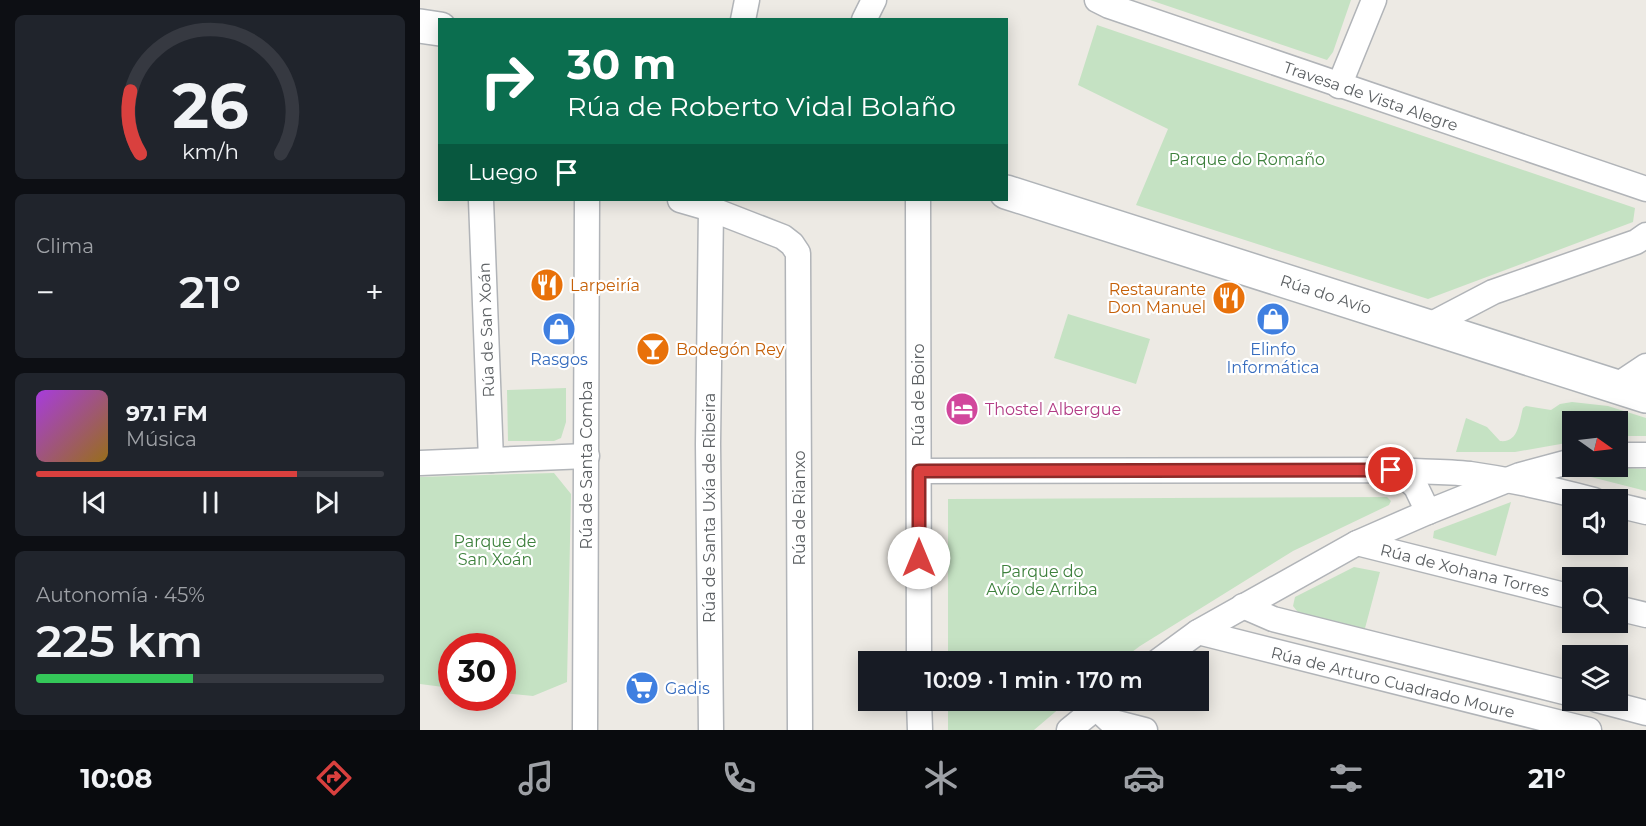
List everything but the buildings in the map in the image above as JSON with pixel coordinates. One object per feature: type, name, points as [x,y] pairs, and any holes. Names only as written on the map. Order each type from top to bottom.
[{"type":"main road","points":[[420,26],[438,30]]},
{"type":"main road","name":"Rúa do Avío","points":[[1008,193],[1631,391]]},
{"type":"street","points":[[743,18],[747,0]]},
{"type":"street","points":[[865,18],[874,0]]},
{"type":"street","name":"Travesa de Vista Alegre","points":[[1096,0],[1339,86],[1646,189]]},
{"type":"street","points":[[1339,86],[1374,0]]},
{"type":"street","name":"Rúa de San Xoán","points":[[481,201],[491,460]]},
{"type":"street","name":"Rúa de Santa Comba","points":[[585,730],[587,201]]},
{"type":"street","points":[[683,201],[711,209]]},
{"type":"street","name":"Rúa de Boiro","points":[[918,201],[919,651]]},
{"type":"street","name":"Rúa de Santa Uxía de Ribeira","points":[[711,209],[708,444],[711,730]]},
{"type":"street","name":"Rúa de Rianxo","points":[[711,209],[783,237],[798,253],[800,288],[800,729]]},
{"type":"street","points":[[1428,326],[1493,292],[1636,242],[1646,236]]},
{"type":"street","points":[[1631,391],[1646,366]]},
{"type":"street","points":[[1628,455],[1646,455]]},
{"type":"street","points":[[420,463],[587,456]]},
{"type":"street","points":[[1172,651],[1198,632],[1357,543],[1521,475],[1562,464]]},
{"type":"street","points":[[919,471],[1399,471],[1470,474],[1562,493]]},
{"type":"street","points":[[1399,471],[1416,487],[1428,512]]},
{"type":"street","points":[[1628,508],[1646,512]]},
{"type":"street","name":"Rúa de Xohana Torres","points":[[1357,543],[1562,594]]},
{"type":"street","name":"Rúa de Arturo Cuadrado Moure","points":[[1243,606],[1273,619],[1562,691]]},
{"type":"street","points":[[1628,611],[1646,615]]},
{"type":"street","name":"Rúa de Arturo Cuadrado Moure","points":[[1198,632],[1589,730]]},
{"type":"street","points":[[1628,708],[1646,713]]},
{"type":"street","points":[[920,711],[920,730]]},
{"type":"street","points":[[1069,730],[1092,711]]},
{"type":"street","points":[[1105,711],[1110,721],[1145,730]]},
{"type":"green space","points":[[1150,0],[1351,0],[1333,52],[1327,60]]},
{"type":"green space","name":"Parque do Romaño","points":[[1097,25],[1635,208],[1633,222],[1428,299],[1136,205],[1168,129],[1078,85]]},
{"type":"green space","points":[[1068,314],[1150,339],[1136,384],[1054,358]]},
{"type":"green space","points":[[566,388],[566,422],[561,438],[554,441],[508,441],[507,390]]},
{"type":"green space","points":[[1572,402],[1608,406],[1624,411],[1562,411],[1562,444],[1515,452],[1456,452],[1466,418],[1487,427],[1500,441],[1506,441],[1515,435],[1523,408],[1526,406],[1551,410],[1560,404]]},
{"type":"green space","points":[[1628,412],[1646,418],[1646,436],[1628,436]]},
{"type":"green space","points":[[1628,468],[1646,469],[1646,491],[1591,477],[1628,477]]},
{"type":"green space","name":"Parque de San Xoán","points":[[554,473],[571,494],[567,682],[533,696],[516,694],[516,633],[438,633],[438,686],[420,684],[420,477]]},
{"type":"green space","name":"Parque do Avío de Arriba","points":[[1387,497],[1391,501],[1389,505],[1293,551],[1133,651],[948,651],[948,499]]},
{"type":"green space","points":[[1511,502],[1496,556],[1433,538],[1434,531]]},
{"type":"green space","points":[[1354,567],[1380,572],[1364,632],[1301,616],[1293,606],[1295,597]]},
{"type":"green space","points":[[948,711],[1056,711],[1034,730],[948,730]]},
{"type":"place","name":"Larpeiría","points":[[547,285]]},
{"type":"place","name":"Restaurante Don Manuel","points":[[1229,298]]},
{"type":"place","name":"Elinfo Informática","points":[[1273,319]]},
{"type":"place","name":"Rasgos","points":[[559,329]]},
{"type":"place","name":"Bodegón Rey","points":[[653,349]]},
{"type":"place","name":"Thostel Albergue","points":[[962,409]]},
{"type":"place","name":"Gadis","points":[[642,688]]},
{"type":"route","points":[[919,558],[919,471],[1391,470]]}]
